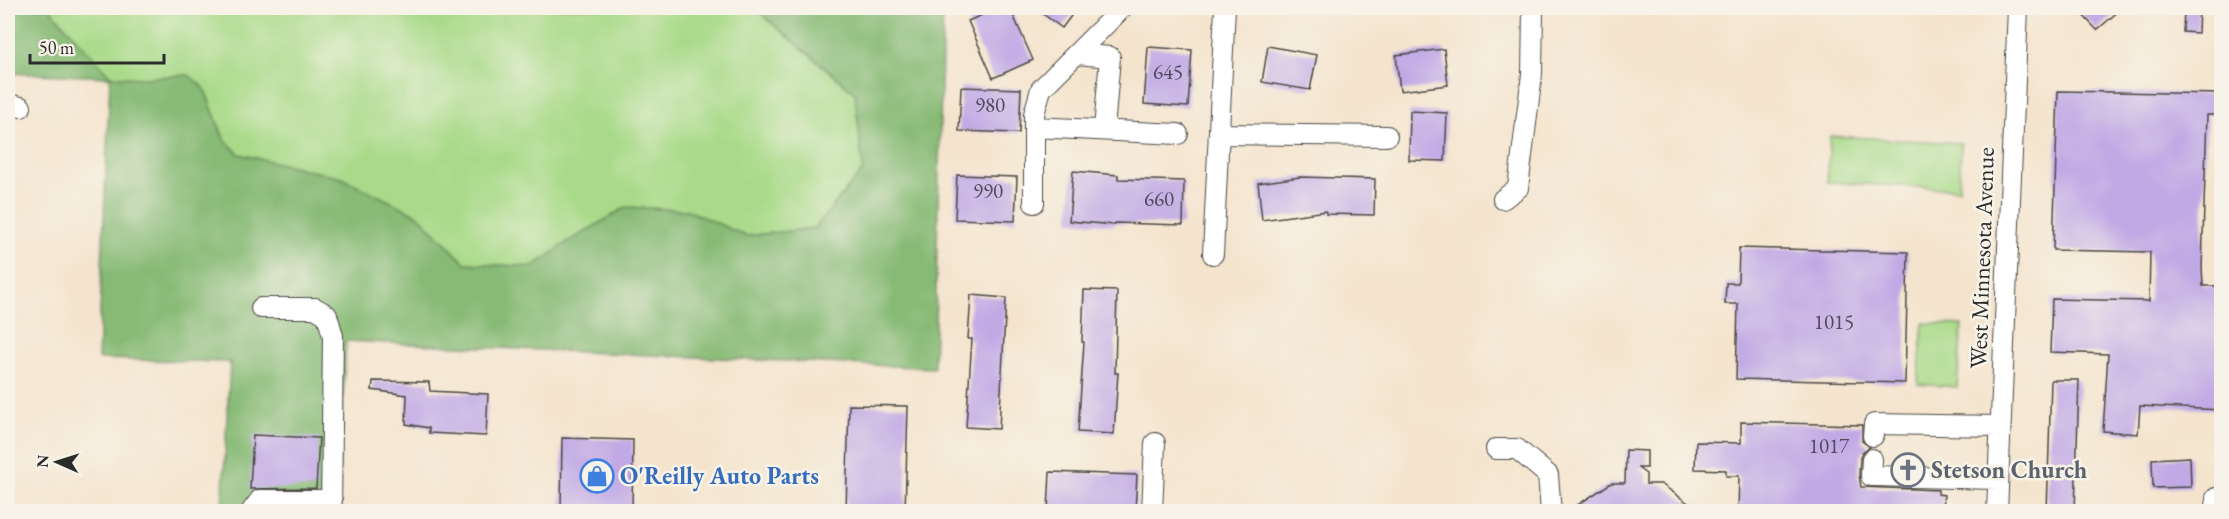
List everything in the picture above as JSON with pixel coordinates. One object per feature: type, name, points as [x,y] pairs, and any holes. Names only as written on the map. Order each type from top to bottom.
[{"type":"street","points":[[1034,203],[1034,114],[1041,89],[1122,8]]},
{"type":"street","points":[[1213,254],[1225,8]]},
{"type":"street","points":[[1503,199],[1518,188],[1532,74],[1533,8]]},
{"type":"street","name":"West Minnesota Avenue","points":[[1997,512],[2018,8]]},
{"type":"street","points":[[1077,54],[1110,57],[1104,130]]},
{"type":"street","points":[[1034,127],[1178,134]]},
{"type":"street","points":[[1219,134],[1387,136]]},
{"type":"street","points":[[251,512],[260,500],[331,506],[333,336],[327,315],[315,308],[261,308]]},
{"type":"street","points":[[1873,436],[1874,424],[2000,426]]},
{"type":"street","points":[[1152,512],[1155,443]]},
{"type":"street","points":[[1496,449],[1517,449],[1548,475],[1551,512]]},
{"type":"street","points":[[1872,459],[1871,476],[1998,479]]},
{"type":"street","points":[[2217,512],[2216,498],[2222,498]]},
{"type":"green space","points":[[8,8],[49,8],[110,76],[142,78],[189,75],[204,88],[224,139],[239,154],[342,178],[418,215],[465,263],[532,267],[626,207],[687,210],[746,236],[815,228],[863,170],[855,93],[754,8],[943,8],[934,368],[346,341],[337,511],[222,511],[230,362],[98,359],[110,77],[8,73]]},
{"type":"green space","points":[[49,8],[754,8],[855,93],[863,170],[815,228],[746,236],[687,210],[568,242],[533,267],[465,263],[418,215],[342,178],[239,154],[224,139],[204,88],[110,77]]},
{"type":"green space","points":[[1830,136],[1961,143],[1959,189],[1827,182]]},
{"type":"green space","points":[[1923,323],[1962,325],[1957,387],[1918,384]]},
{"type":"building","points":[[999,8],[1010,8],[1033,60],[993,78],[968,21]]},
{"type":"building","points":[[1035,8],[1077,8],[1062,28]]},
{"type":"building","points":[[2076,8],[2122,8],[2097,30]]},
{"type":"building","points":[[2184,8],[2199,8],[2198,33],[2183,32]]},
{"type":"building","points":[[1268,46],[1317,55],[1310,90],[1262,82]]},
{"type":"building","points":[[1148,47],[1192,50],[1188,107],[1144,104]]},
{"type":"building","points":[[1444,49],[1448,85],[1400,91],[1396,55]]},
{"type":"building","points":[[961,87],[1021,89],[1019,133],[959,131]]},
{"type":"building","points":[[2058,91],[2222,94],[2222,115],[2207,115],[2202,267],[2203,286],[2222,286],[2222,410],[2140,406],[2138,434],[2103,431],[2108,354],[2050,352],[2052,299],[2149,301],[2150,252],[2053,250]]},
{"type":"building","points":[[1410,111],[1447,113],[1445,161],[1409,160]]},
{"type":"building","points":[[1073,171],[1118,175],[1118,179],[1184,181],[1183,225],[1115,223],[1114,225],[1069,221]]},
{"type":"building","points":[[957,175],[1017,177],[1015,221],[955,219]]},
{"type":"building","points":[[1300,177],[1375,179],[1374,215],[1326,214],[1326,211],[1262,220],[1258,183]]},
{"type":"building","points":[[1739,248],[1908,252],[1905,383],[1736,379],[1738,304],[1725,304],[1726,283],[1738,283]]},
{"type":"building","points":[[1084,290],[1117,291],[1115,373],[1118,373],[1114,434],[1078,432],[1084,342],[1082,342]]},
{"type":"building","points":[[971,295],[1006,298],[999,429],[966,427],[972,339],[968,339]]},
{"type":"building","points":[[2051,380],[2079,380],[2075,512],[2047,512]]},
{"type":"building","points":[[373,381],[429,382],[430,391],[488,394],[486,436],[429,433],[429,428],[406,424],[407,395],[372,390]]},
{"type":"building","points":[[849,405],[908,406],[905,512],[846,510]]},
{"type":"building","points":[[1741,422],[1862,425],[1862,441],[1870,447],[1862,452],[1860,458],[1861,487],[1938,490],[1938,494],[1944,495],[1943,512],[1738,512],[1739,476],[1726,476],[1726,470],[1695,469],[1696,442],[1741,443]]},
{"type":"building","points":[[253,435],[319,438],[316,488],[250,489]]},
{"type":"building","name":"O'Reilly Auto Parts","points":[[562,438],[633,440],[632,512],[561,512]]},
{"type":"building","points":[[1626,450],[1647,451],[1647,468],[1638,468],[1646,474],[1646,484],[1661,484],[1701,512],[1567,512],[1611,483],[1625,483]]},
{"type":"building","points":[[2190,457],[2191,487],[2153,488],[2152,459]]},
{"type":"building","points":[[1050,472],[1137,475],[1135,512],[1048,510]]},
{"type":"place","name":"Stetson Church","points":[[1908,470]]},
{"type":"place","name":"O'Reilly Auto Parts","points":[[597,476]]}]
